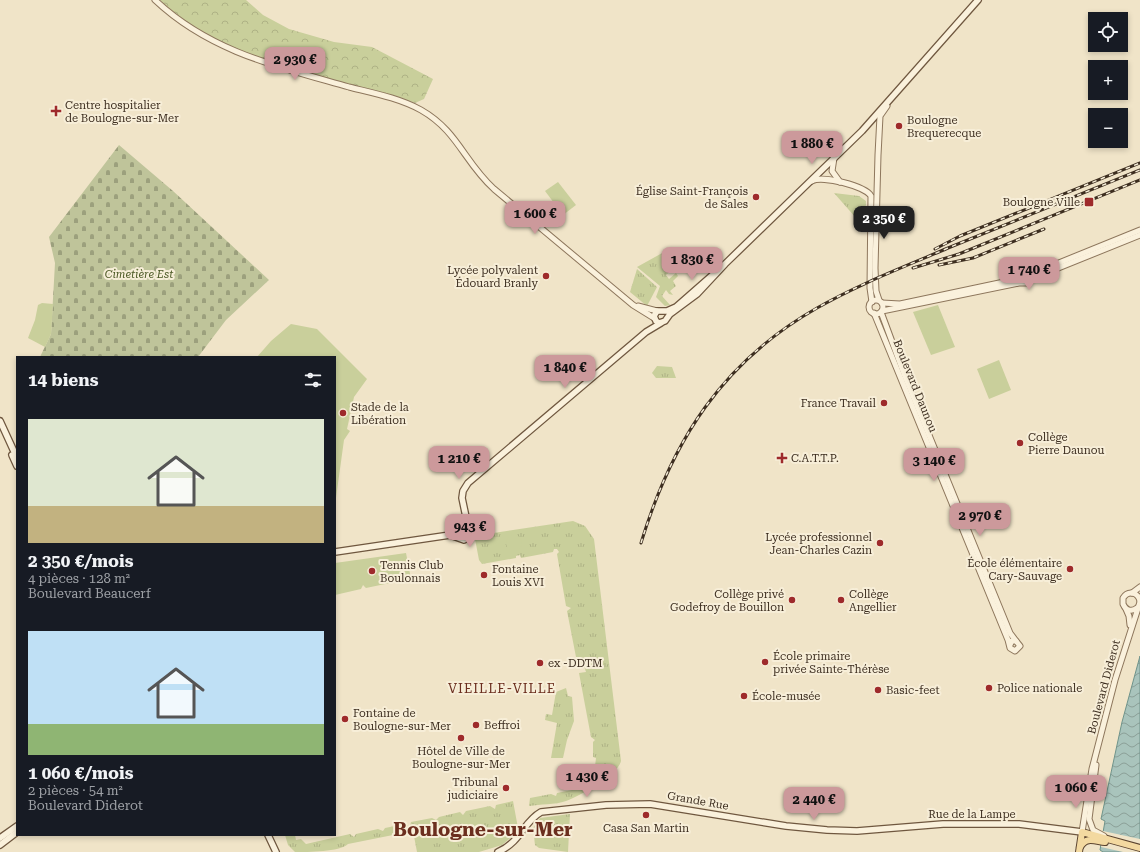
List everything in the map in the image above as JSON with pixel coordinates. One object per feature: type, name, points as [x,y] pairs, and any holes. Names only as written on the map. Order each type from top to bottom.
[{"type":"main road","points":[[646,332],[655,319],[655,314],[678,306],[834,158],[892,98],[978,0]]},
{"type":"main road","points":[[336,552],[450,535],[462,531],[465,520],[462,496],[468,483],[646,332],[661,323],[697,294],[724,264]]},
{"type":"main road","points":[[661,311],[666,318]]},
{"type":"main road","points":[[655,319],[661,323]]},
{"type":"main road","points":[[0,421],[16,456]]},
{"type":"main road","points":[[0,429],[16,464]]},
{"type":"main road","name":"Grande Rue","points":[[498,852],[515,842],[533,817],[541,812],[606,805],[661,805],[775,825],[818,830],[854,831],[910,826]]},
{"type":"main road","name":"Rue de la Lampe","points":[[910,826],[944,824],[1025,824],[1082,832]]},
{"type":"main road","points":[[0,838],[16,827]]},
{"type":"main road","points":[[1080,850],[1082,832],[1140,848]]},
{"type":"main road","points":[[0,845],[16,833]]},
{"type":"main road","points":[[268,836],[276,852]]},
{"type":"main road","points":[[1080,850],[1086,840],[1101,837]]},
{"type":"street","points":[[155,0],[188,26],[228,49],[276,66],[407,104],[435,119],[453,136],[475,169],[489,185],[626,300],[655,319]]},
{"type":"street","points":[[881,312],[880,302],[876,291],[875,270],[877,174],[880,116],[892,98]]},
{"type":"street","points":[[834,158],[832,171],[841,183]]},
{"type":"street","points":[[858,187],[873,188],[877,174]]},
{"type":"street","points":[[805,186],[818,179],[841,183],[866,190],[872,198],[870,285],[872,302],[905,303],[998,283],[1021,276],[1024,272],[1030,273],[1140,230]]},
{"type":"street","points":[[874,313],[1023,282],[1027,283],[1140,235]]},
{"type":"street","points":[[1030,273],[1031,280]]},
{"type":"street","points":[[1021,276],[1023,282]]},
{"type":"street","points":[[626,300],[649,310],[661,311]]},
{"type":"street","name":"Boulevard Daunou","points":[[872,302],[870,308],[879,322],[1010,645]]},
{"type":"street","name":"Boulevard Daunou","points":[[881,312],[944,473],[1010,633],[1016,640]]},
{"type":"street","points":[[1132,593],[1137,595],[1140,602],[1132,610],[1126,609],[1122,599],[1126,594],[1132,593],[1140,587]]},
{"type":"street","name":"Boulevard Diderot","points":[[1082,832],[1090,780],[1098,748],[1129,631],[1140,602]]},
{"type":"street","name":"Boulevard Diderot","points":[[1126,609],[1130,620],[1129,631]]},
{"type":"street","points":[[1016,640],[1020,644],[1018,650],[1012,650],[1010,645],[1012,641],[1016,640]]},
{"type":"street","name":"Boulevard Diderot","points":[[1098,748],[1089,815],[1091,826],[1101,837]]},
{"type":"green space","points":[[160,0],[246,0],[263,15],[289,29],[334,42],[372,47],[433,79],[424,99],[415,103],[280,65],[247,54],[215,39],[186,22]]},
{"type":"green space","name":"Cimetière Est","points":[[119,145],[173,191],[269,280],[226,320],[199,356],[40,356],[51,334],[55,263],[49,237]]},
{"type":"green space","points":[[558,182],[576,205],[563,215],[545,191]]},
{"type":"green space","points":[[834,193],[859,196],[866,201],[865,223],[858,222]]},
{"type":"green space","points":[[664,252],[675,267],[666,275],[669,279],[676,273],[678,276],[673,281],[676,286],[670,291],[673,295],[669,294],[666,290],[662,296],[670,305],[665,306],[656,297],[660,286],[637,267]]},
{"type":"green space","points":[[637,269],[657,287],[647,306],[630,292]]},
{"type":"green space","points":[[42,303],[53,304],[51,334],[45,347],[28,338],[35,320],[38,305]]},
{"type":"green space","points":[[938,305],[955,347],[931,355],[913,312]]},
{"type":"green space","name":"Stade de la Libération","points":[[291,324],[317,329],[367,379],[354,397],[347,429],[350,431],[344,440],[336,498],[336,356],[258,356],[271,341]]},
{"type":"green space","points":[[999,360],[1011,390],[989,399],[977,369]]},
{"type":"green space","points":[[657,366],[672,367],[676,378],[656,378],[652,373]]},
{"type":"green space","points":[[573,521],[585,526],[594,539],[621,761],[618,767],[606,778],[580,795],[562,802],[529,806],[530,798],[551,794],[556,796],[557,793],[582,788],[585,790],[588,787],[587,784],[595,766],[596,758],[593,757],[593,742],[595,740],[591,737],[579,673],[586,672],[584,666],[586,665],[581,663],[580,657],[576,657],[567,611],[571,608],[566,606],[557,554],[559,552],[557,549],[554,549],[553,552],[521,558],[520,555],[516,556],[516,558],[482,564],[479,560],[475,539],[480,535]]},
{"type":"green space","points":[[514,535],[520,537],[522,543],[520,549],[514,551],[508,549],[506,543],[508,537]]},
{"type":"green space","name":"Tennis Club Boulonnais","points":[[406,553],[411,579],[395,582],[393,580],[390,583],[366,588],[363,585],[361,589],[336,595],[336,563]]},
{"type":"green space","points":[[566,688],[568,696],[572,697],[574,721],[567,740],[563,758],[551,758],[557,723],[545,720],[546,714],[552,715],[556,692]]},
{"type":"green space","points":[[513,801],[518,828],[514,835],[502,845],[479,852],[417,852],[413,831],[348,844],[338,849],[316,852],[295,852],[288,845],[285,836],[295,836],[296,840],[301,839],[306,844],[350,834],[354,837],[356,834],[378,829],[383,831],[385,828],[405,824],[410,826],[411,822],[432,818],[436,820],[439,817],[460,812],[463,815],[466,811],[490,806],[495,809],[496,805]]},
{"type":"green space","points":[[570,814],[568,852],[539,848],[535,845],[533,828],[540,818]]},
{"type":"water","points":[[1140,656],[1140,852],[1103,852],[1100,850],[1105,821],[1101,819],[1122,722]]},
{"type":"pier","points":[[1103,831],[1140,839],[1140,852],[1123,852],[1101,847]]},
{"type":"railway","points":[[935,249],[960,236],[1140,163]]},
{"type":"railway","points":[[641,543],[668,471],[685,438],[705,408],[728,379],[754,353],[783,329],[833,299],[882,276],[1140,170]]},
{"type":"railway","points":[[913,268],[959,254],[1140,180]]},
{"type":"railway","points":[[939,265],[973,258],[1044,229]]},
{"type":"place","name":"Centre hospitalier de Boulogne-sur-Mer","points":[[56,111]]},
{"type":"place","name":"Boulogne Brequerecque","points":[[899,126]]},
{"type":"place","name":"Église Saint-François de Sales","points":[[756,197]]},
{"type":"place","name":"Boulogne Ville","points":[[1089,202]]},
{"type":"place","name":"Lycée polyvalent Édouard Branly","points":[[546,276]]},
{"type":"place","name":"France Travail","points":[[884,403]]},
{"type":"place","name":"Stade de la Libération","points":[[343,413]]},
{"type":"place","name":"Collège Pierre Daunou","points":[[1020,443]]},
{"type":"place","name":"C.A.T.T.P.","points":[[782,458]]},
{"type":"place","name":"Lycée professionnel Jean-Charles Cazin","points":[[880,543]]},
{"type":"place","name":"École élémentaire Cary-Sauvage","points":[[1070,569]]},
{"type":"place","name":"Tennis Club Boulonnais","points":[[372,571]]},
{"type":"place","name":"Fontaine Louis XVI","points":[[484,575]]},
{"type":"place","name":"Collège privé Godefroy de Bouillon","points":[[792,600]]},
{"type":"place","name":"Collège Angellier","points":[[841,600]]},
{"type":"place","name":"École primaire privée Sainte-Thérèse","points":[[765,662]]},
{"type":"place","name":"ex -DDTM","points":[[540,663]]},
{"type":"place","name":"Police nationale","points":[[989,688]]},
{"type":"place","name":"Basic-feet","points":[[878,690]]},
{"type":"place","name":"École-musée","points":[[744,696]]},
{"type":"place","name":"Fontaine de Boulogne-sur-Mer","points":[[345,719]]},
{"type":"place","name":"Beffroi","points":[[476,725]]},
{"type":"place","name":"Hôtel de Ville de Boulogne-sur-Mer","points":[[461,738]]},
{"type":"place","name":"Tribunal judiciaire","points":[[506,788]]},
{"type":"place","name":"Casa San Martin","points":[[646,815]]},
{"type":"district","name":"VIEILLE-VILLE","points":[[502,688]]},
{"type":"district","name":"Boulogne-sur-Mer","points":[[483,829]]}]
